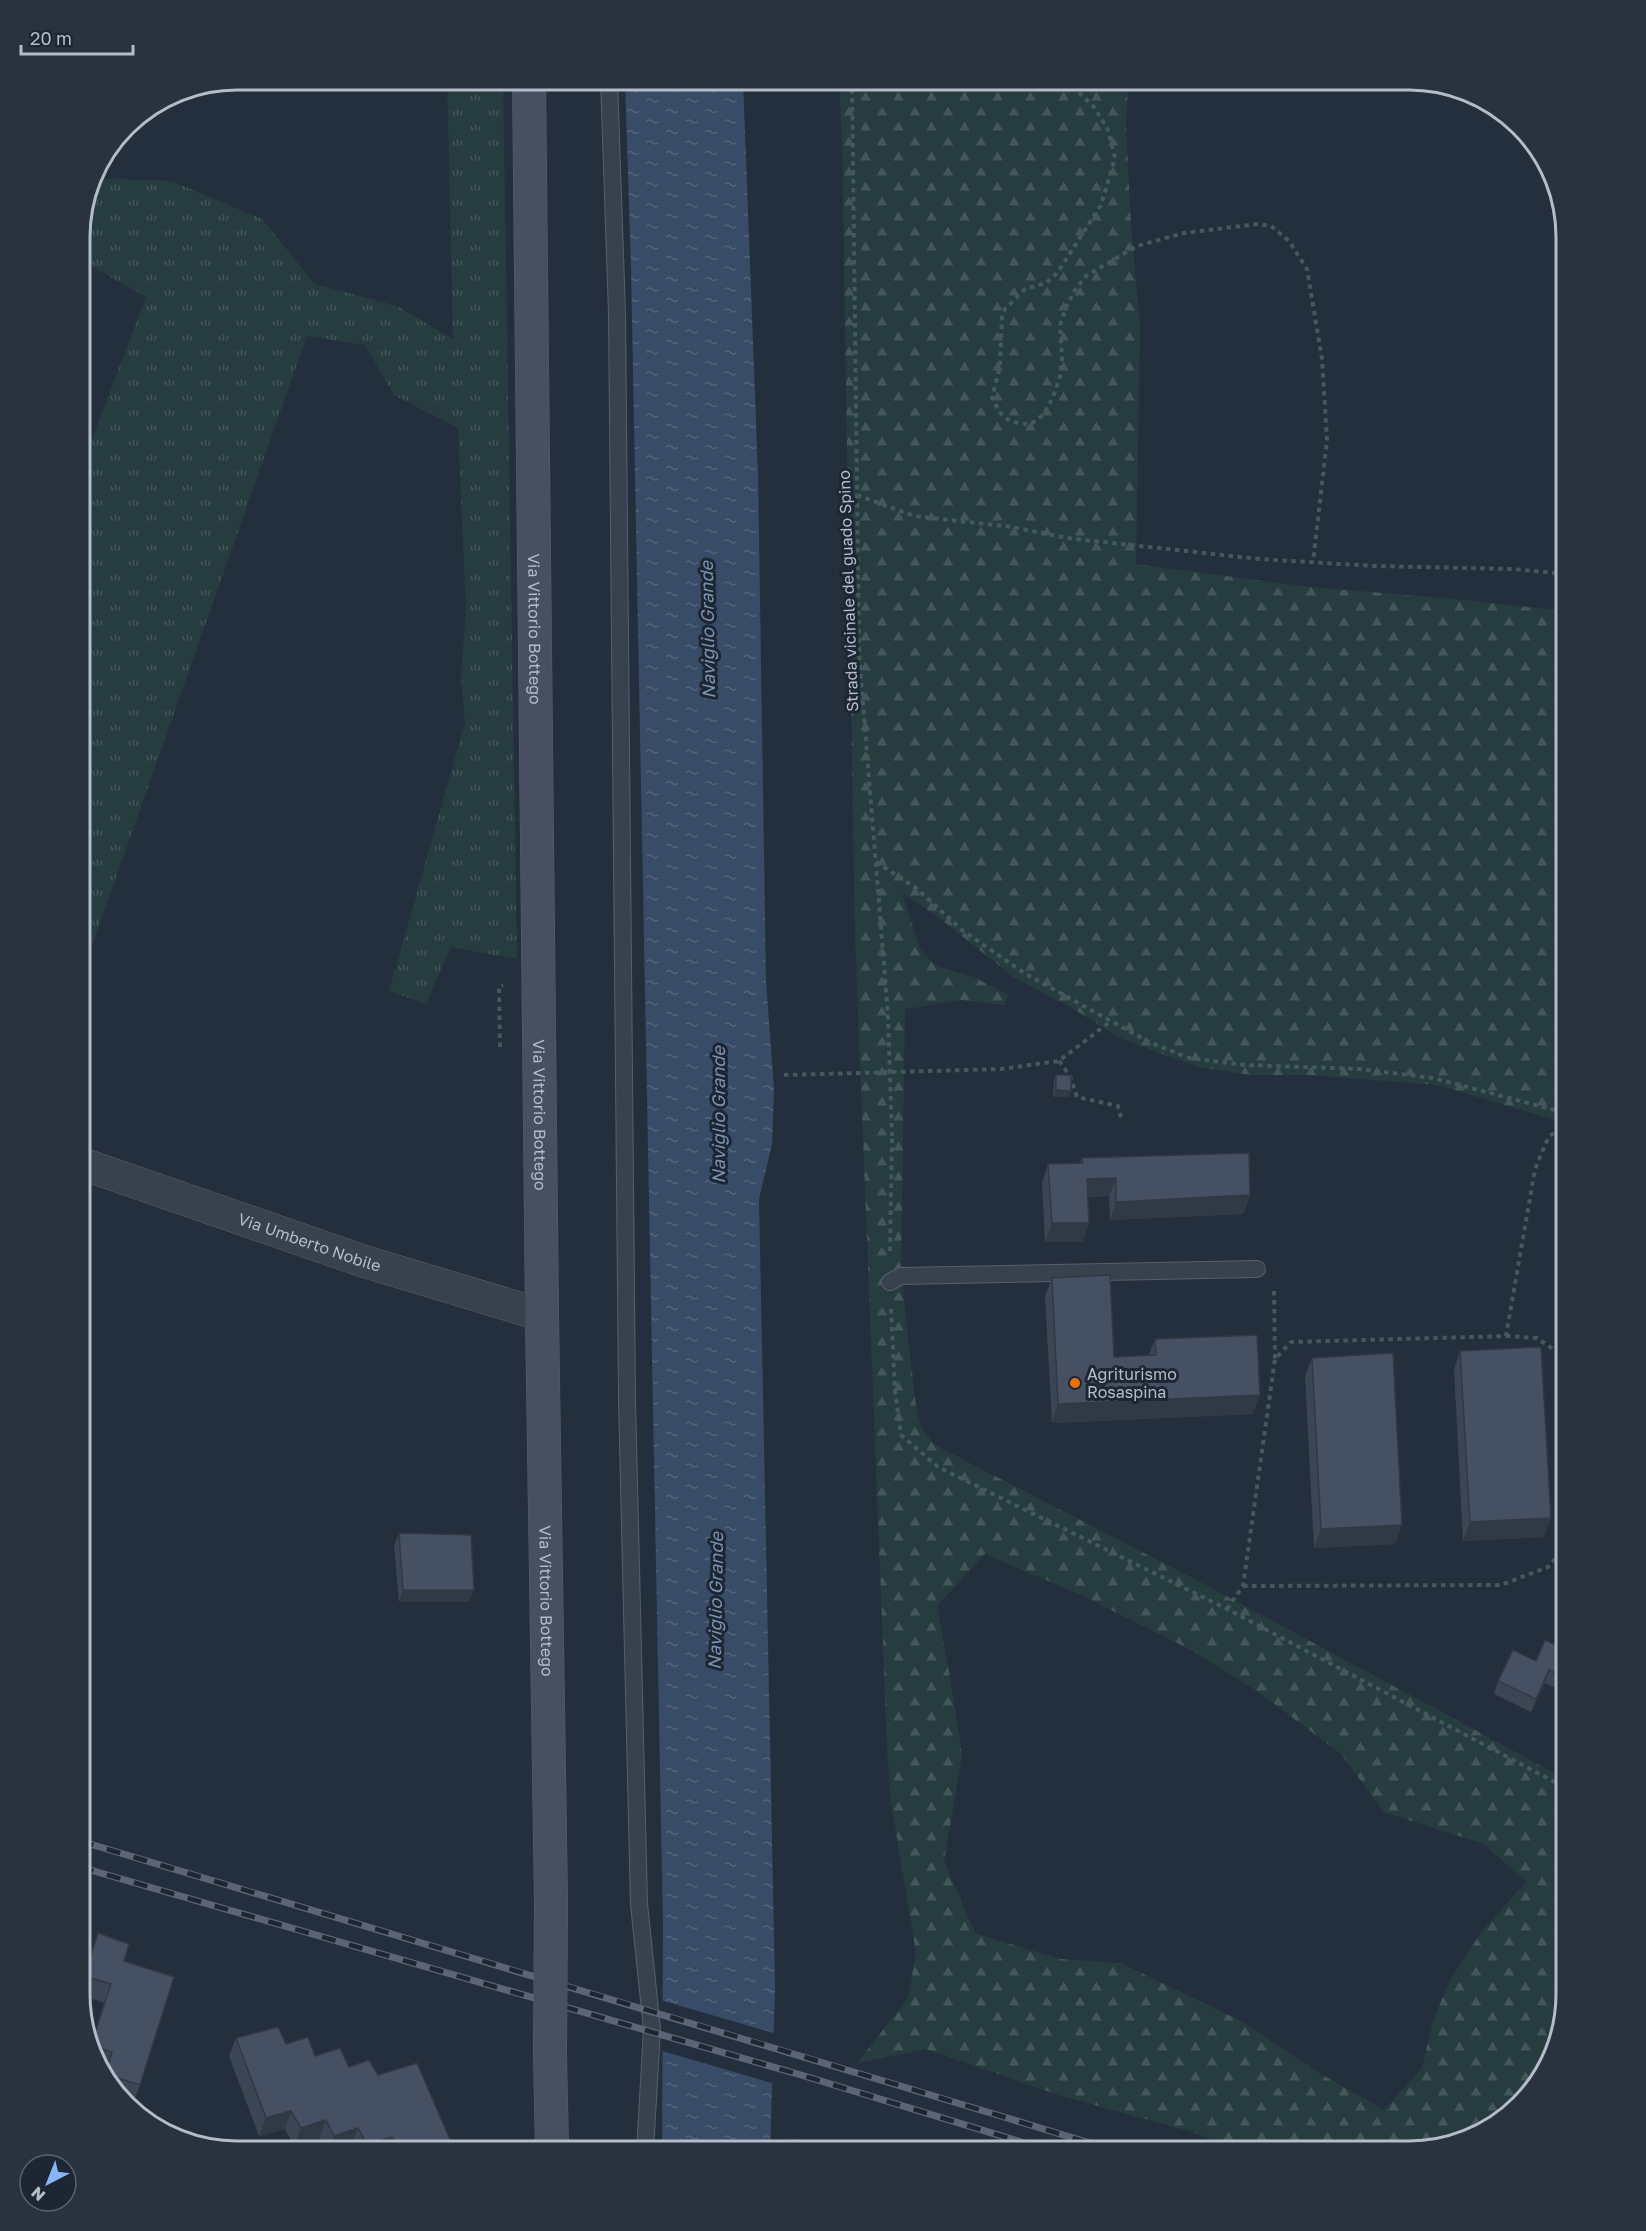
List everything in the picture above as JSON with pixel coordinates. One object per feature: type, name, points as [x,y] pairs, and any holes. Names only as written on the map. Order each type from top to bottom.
[{"type":"street","name":"Via Vittorio Bottego","points":[[529,90],[542,1315],[551,1902],[552,2141]]},
{"type":"street","name":"Via Umberto Nobile","points":[[90,1166],[363,1261],[542,1315]]},
{"type":"lane","points":[[609,90],[617,313],[627,1400],[639,1904],[652,2029],[646,2141]]},
{"type":"lane","points":[[890,1282],[901,1276],[1257,1269]]},
{"type":"path","name":"Strada vicinale del guado Spino","points":[[852,90],[859,654],[888,1015],[892,1136]]},
{"type":"path","points":[[1076,90],[1094,108],[1108,130],[1114,158],[1101,205],[1058,272],[1046,283],[1025,289],[1005,309],[1002,317],[1000,366],[992,398],[1001,415],[1012,423],[1031,424],[1044,414],[1060,377],[1062,358],[1060,325],[1070,299],[1086,276],[1137,246],[1184,233],[1258,224],[1271,226],[1289,241],[1307,269],[1322,359],[1327,440],[1313,562]]},
{"type":"path","points":[[857,495],[914,516],[1012,527],[1067,538],[1259,559],[1374,566],[1512,569],[1556,573]]},
{"type":"path","points":[[876,861],[915,888],[962,930],[1024,973],[1149,1042],[1189,1058],[1245,1065],[1360,1069],[1433,1078],[1556,1110]]},
{"type":"path","points":[[784,1075],[1001,1069],[1059,1061],[1111,1021]]},
{"type":"path","points":[[1059,1061],[1070,1076],[1077,1097],[1118,1106],[1122,1122]]},
{"type":"path","points":[[1506,1336],[1535,1169],[1548,1138],[1556,1131]]},
{"type":"path","points":[[1227,1610],[1244,1586],[1275,1359],[1275,1293],[1269,1280],[1257,1269]]},
{"type":"path","points":[[1275,1359],[1291,1342],[1506,1336],[1537,1338],[1556,1351]]},
{"type":"path","points":[[901,1435],[938,1467],[1227,1610],[1556,1783]]},
{"type":"path","points":[[1244,1586],[1501,1585],[1548,1567],[1556,1558]]},
{"type":"green space","points":[[447,90],[503,90],[517,959],[451,947],[426,1004],[389,991],[465,723],[461,676],[466,609],[458,428],[394,395],[365,345],[307,336],[90,952],[90,445],[146,297],[90,266],[91,217],[102,178],[172,181],[262,219],[315,284],[397,306],[453,339]]},
{"type":"green space","points":[[839,90],[1128,90],[1126,126],[1131,225],[1140,325],[1136,564],[1310,587],[1556,610],[1556,1120],[1437,1085],[1308,1075],[1251,1075],[1198,1067],[1122,1039],[1070,1007],[1015,978],[938,917],[902,893],[920,949],[936,966],[974,977],[1008,995],[1005,1005],[961,1000],[905,1009],[901,1276],[916,1406],[921,1428],[935,1445],[1204,1584],[1556,1774],[1556,1994],[1551,2032],[1545,2051],[1526,2084],[1499,2111],[1466,2130],[1429,2140],[1409,2141],[1217,2141],[1058,2095],[926,2049],[857,2063],[908,1998],[916,1953],[890,1796],[887,1747],[855,936]],"holes":[[[985,1554],[1081,1595],[1191,1650],[1257,1691],[1341,1754],[1384,1812],[1484,1844],[1526,1882],[1482,1931],[1450,1980],[1433,2021],[1422,2068],[1384,2110],[1321,2074],[1241,2021],[1121,1963],[1060,1959],[975,1933],[944,1861],[962,1756],[937,1606]]]},
{"type":"water","name":"Naviglio Grande","points":[[625,90],[743,90],[758,474],[766,982],[774,1089],[772,1144],[759,1199],[775,1988],[770,2141],[662,2141],[663,1926],[631,266]]},
{"type":"pier","points":[[660,2000],[777,2034],[775,2084],[659,2050]]},
{"type":"building","points":[[1056,1075],[1071,1075],[1071,1091],[1056,1090]]},
{"type":"building","points":[[1249,1153],[1250,1195],[1116,1202],[1116,1178],[1087,1179],[1089,1223],[1052,1223],[1048,1164],[1083,1163],[1082,1158]]},
{"type":"building","points":[[1110,1275],[1114,1357],[1156,1355],[1155,1339],[1257,1335],[1260,1395],[1058,1404],[1052,1278]]},
{"type":"building","points":[[1541,1347],[1551,1518],[1470,1522],[1460,1351]]},
{"type":"building","points":[[1393,1353],[1402,1525],[1321,1529],[1312,1358]]},
{"type":"building","points":[[399,1533],[471,1535],[474,1590],[403,1590]]},
{"type":"building","points":[[1545,1640],[1556,1645],[1556,1674],[1549,1670],[1536,1699],[1498,1681],[1513,1650],[1536,1661]]},
{"type":"building","points":[[98,1933],[129,1944],[124,1961],[174,1977],[140,2085],[116,2077],[108,2064],[112,2052],[100,2048],[95,2032],[111,1984],[90,1978],[90,1958]]},
{"type":"building","points":[[278,2027],[286,2044],[308,2037],[315,2056],[340,2048],[349,2067],[369,2060],[378,2075],[417,2063],[451,2141],[395,2141],[392,2137],[378,2141],[365,2141],[358,2128],[334,2136],[326,2120],[301,2128],[291,2111],[266,2118],[236,2038]]},
{"type":"railway","points":[[90,1844],[1083,2141]]},
{"type":"railway","points":[[90,1870],[801,2075],[1018,2141]]},
{"type":"place","name":"Agriturismo Rosaspina","points":[[1075,1383]]}]
